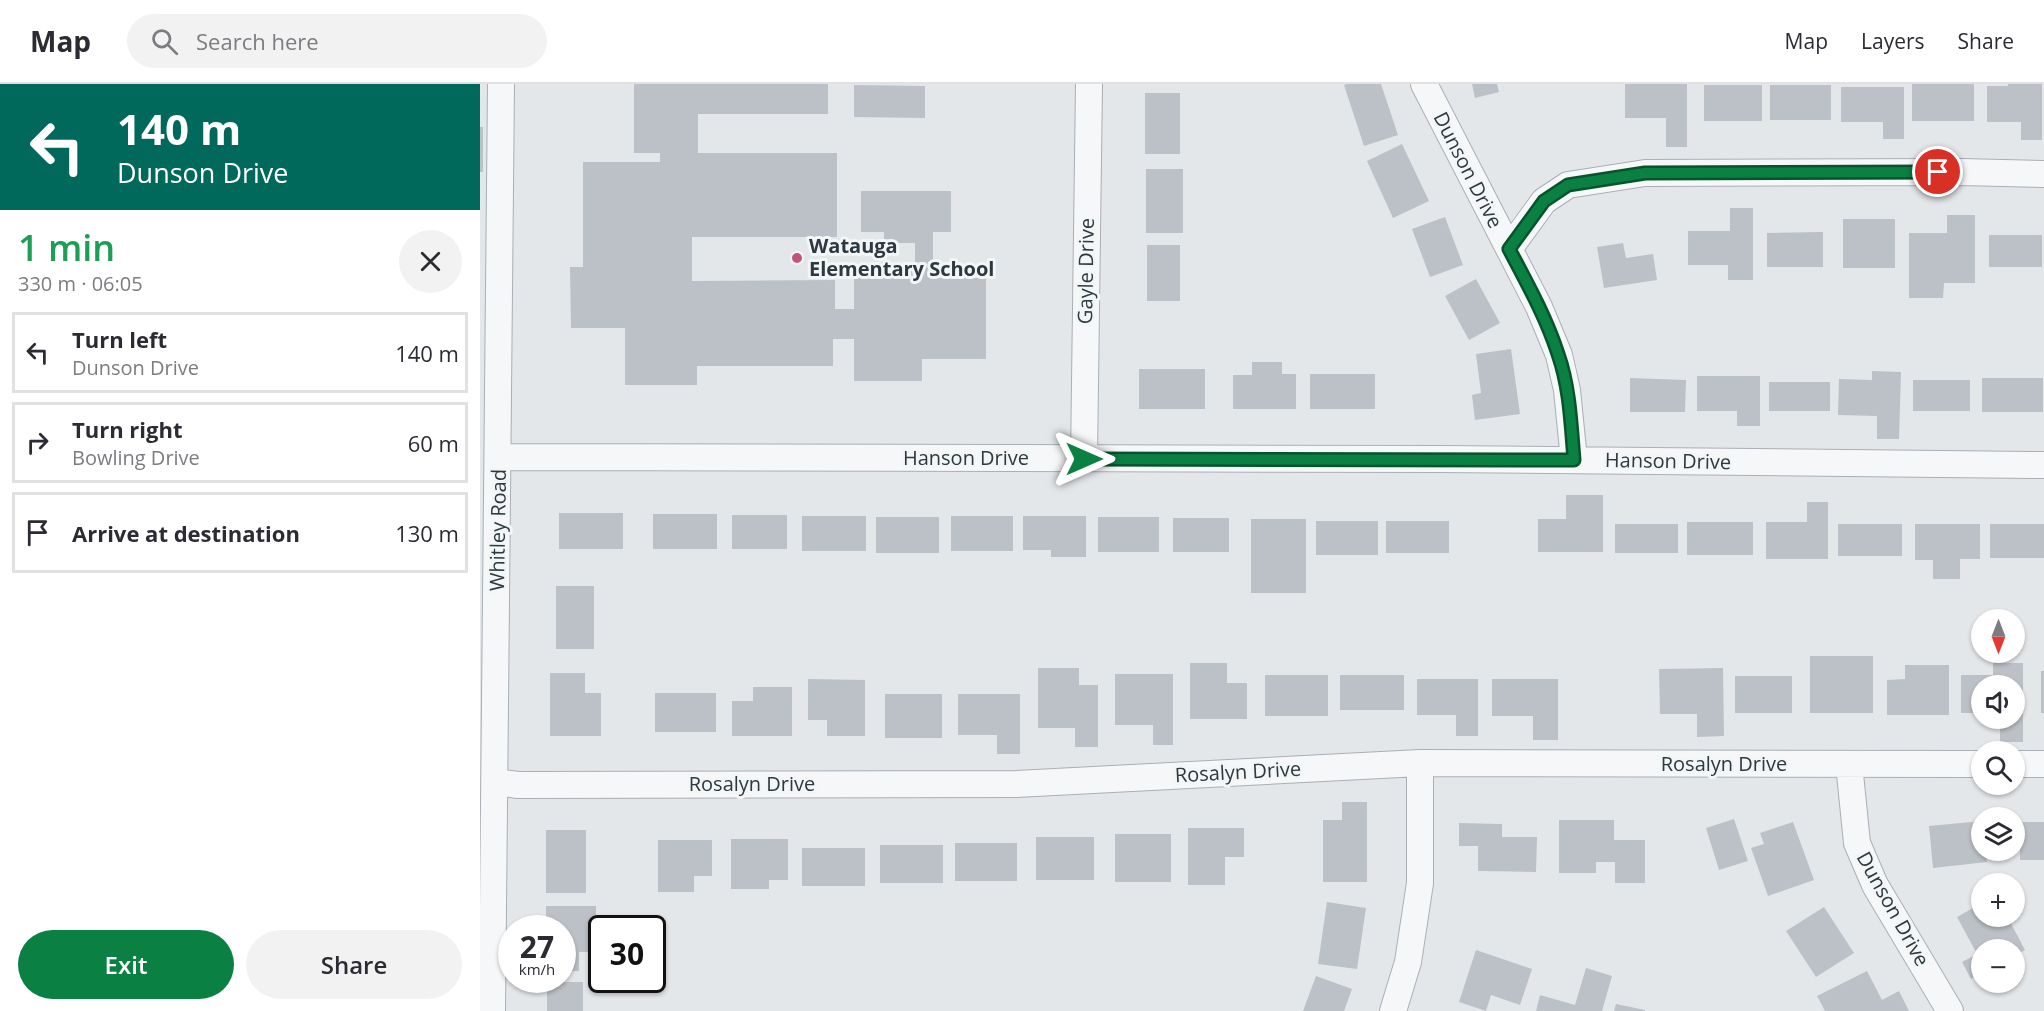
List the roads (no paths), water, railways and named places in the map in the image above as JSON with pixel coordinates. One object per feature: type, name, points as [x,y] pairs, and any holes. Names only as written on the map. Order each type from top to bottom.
[{"type":"street","name":"Whitley Road","points":[[492,1011],[487,863],[495,782],[489,552],[499,457],[490,227],[501,84]]},
{"type":"street","name":"Gayle Drive","points":[[1084,459],[1089,84]]},
{"type":"street","name":"Dunson Drive","points":[[1424,84],[1539,307],[1559,355],[1567,390],[1574,460]]},
{"type":"street","points":[[1509,249],[1544,201],[1568,185],[1645,173],[2044,174]]},
{"type":"street","name":"Hanson Drive","points":[[499,457],[1574,460],[2044,465]]},
{"type":"street","points":[[1393,1011],[1408,962],[1420,883],[1420,763]]},
{"type":"street","name":"Rosalyn Drive","points":[[495,782],[518,785],[1016,783],[1420,763],[1971,764]]},
{"type":"street","points":[[2025,764],[2044,764]]},
{"type":"street","name":"Dunson Drive","points":[[1849,765],[1857,843],[1875,885],[1950,1011]]},
{"type":"place","name":"Watauga Elementary School","points":[[797,258]]}]
